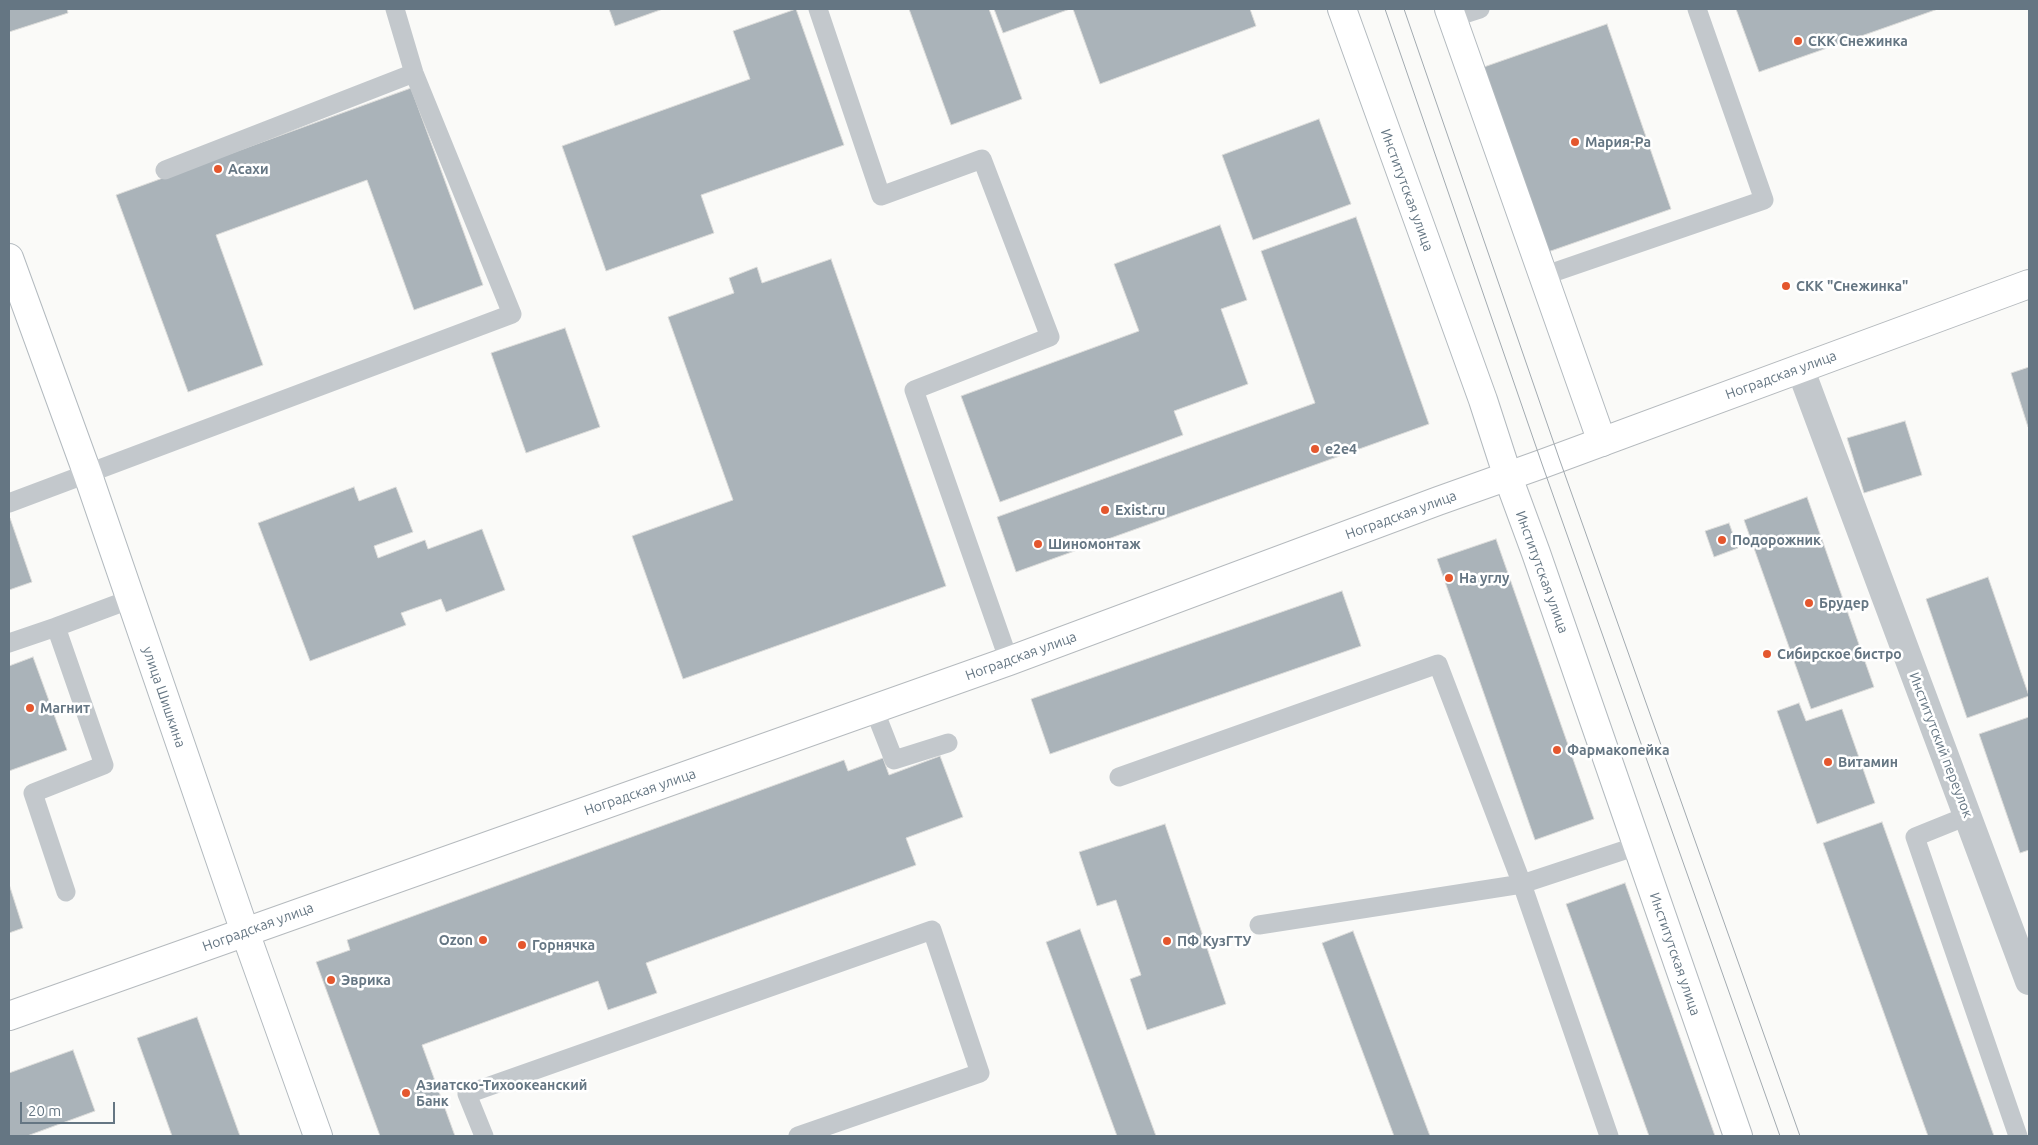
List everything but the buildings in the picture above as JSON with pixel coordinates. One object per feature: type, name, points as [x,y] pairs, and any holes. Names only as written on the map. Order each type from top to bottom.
[{"type":"main road","name":"Институтская улица","points":[[1342,9],[1483,400],[1508,477],[1738,1136]]},
{"type":"main road","points":[[1451,14],[1602,442]]},
{"type":"main road","name":"улица Шишкина","points":[[9,258],[88,474],[245,932],[318,1136]]},
{"type":"main road","name":"Ноградская улица","points":[[9,1016],[1009,661],[2029,284]]},
{"type":"street","name":"Институтский переулок","points":[[1800,368],[2029,981]]},
{"type":"lane","points":[[9,503],[512,314],[414,73],[395,9]]},
{"type":"lane","points":[[818,9],[881,196],[982,159],[1050,337],[914,390],[1009,661]]},
{"type":"lane","points":[[1451,14],[1480,9]]},
{"type":"lane","points":[[1543,276],[1764,200],[1698,9]]},
{"type":"lane","points":[[165,170],[414,73]]},
{"type":"lane","points":[[9,643],[131,599]]},
{"type":"lane","points":[[56,627],[104,765],[33,793],[66,892]]},
{"type":"lane","points":[[1118,777],[1438,664],[1522,884],[1609,1136]]},
{"type":"lane","points":[[874,709],[894,760],[948,743]]},
{"type":"lane","points":[[1967,816],[1915,837],[2018,1136]]},
{"type":"lane","points":[[1259,925],[1522,884],[1637,846]]},
{"type":"lane","points":[[484,1136],[467,1094],[932,930],[980,1073],[798,1136]]},
{"type":"tram line","points":[[1385,9],[1542,464],[1780,1136]]},
{"type":"tram line","points":[[1404,9],[1559,458],[1800,1136]]},
{"type":"place","name":"СКК Снежинка","points":[[1798,41]]},
{"type":"place","name":"Мария-Ра","points":[[1575,142]]},
{"type":"place","name":"Асахи","points":[[218,169]]},
{"type":"place","name":"СКК \"Снежинка\"","points":[[1786,286]]},
{"type":"place","name":"e2e4","points":[[1315,449]]},
{"type":"place","name":"Exist.ru","points":[[1105,510]]},
{"type":"place","name":"Подорожник","points":[[1722,540]]},
{"type":"place","name":"Шиномонтаж","points":[[1038,544]]},
{"type":"place","name":"На углу","points":[[1449,578]]},
{"type":"place","name":"Брудер","points":[[1809,603]]},
{"type":"place","name":"Сибирское бистро","points":[[1767,654]]},
{"type":"place","name":"Магнит","points":[[30,708]]},
{"type":"place","name":"Фармакопейка","points":[[1557,750]]},
{"type":"place","name":"Витамин","points":[[1828,762]]},
{"type":"place","name":"Ozon","points":[[483,940]]},
{"type":"place","name":"ПФ КузГТУ","points":[[1167,941]]},
{"type":"place","name":"Горнячка","points":[[522,945]]},
{"type":"place","name":"Эврика","points":[[331,980]]},
{"type":"place","name":"Азиатско-Тихоокеанский Банк","points":[[406,1093]]}]
